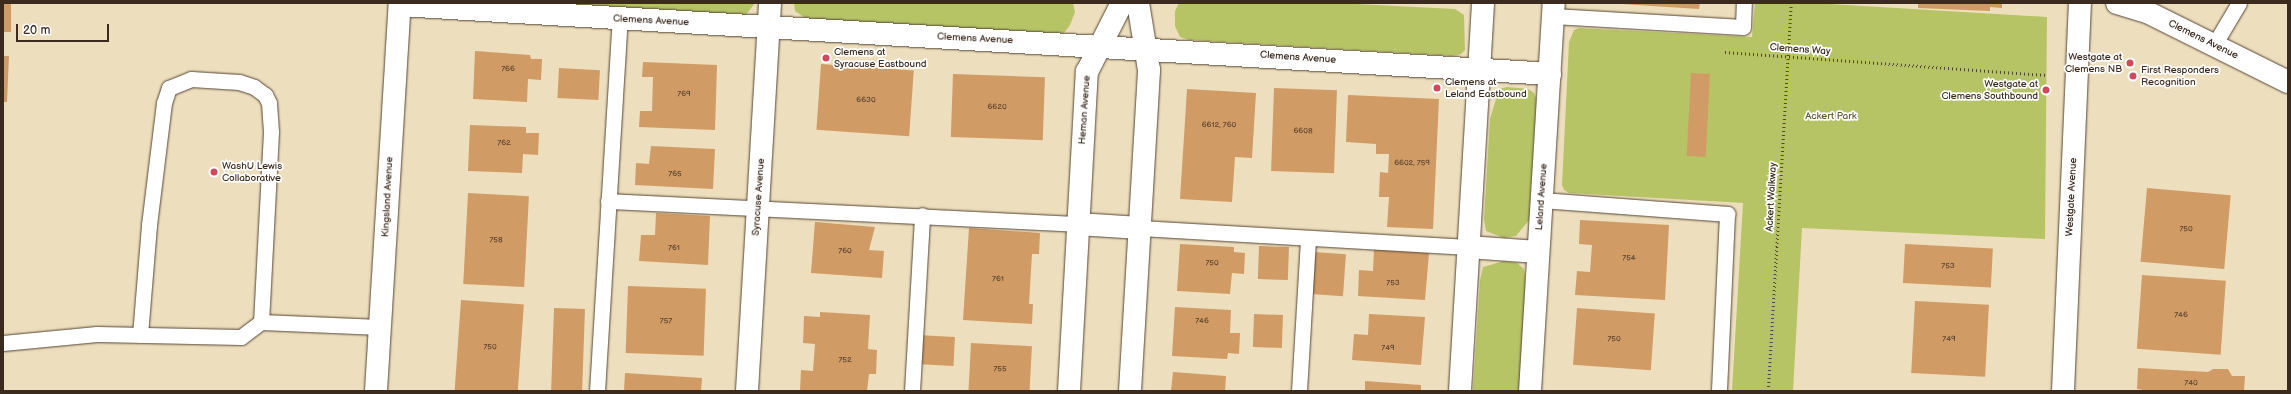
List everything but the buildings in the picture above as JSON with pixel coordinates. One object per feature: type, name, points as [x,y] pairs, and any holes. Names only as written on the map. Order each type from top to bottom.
[{"type":"street","name":"Syracuse Avenue","points":[[747,391],[770,3]]},
{"type":"street","name":"Heman Avenue","points":[[1069,391],[1087,72],[1122,3]]},
{"type":"street","points":[[1130,391],[1149,70],[1138,3]]},
{"type":"street","points":[[1460,391],[1483,3]]},
{"type":"street","name":"Westgate Avenue","points":[[2063,391],[2080,3]]},
{"type":"street","name":"Clemens Avenue","points":[[2117,3],[2147,12],[2288,82]]},
{"type":"street","name":"Clemens Avenue","points":[[398,4],[620,19],[1146,48],[1550,74]]},
{"type":"street","name":"Kingsland Avenue","points":[[376,391],[398,4]]},
{"type":"street","name":"Leland Avenue","points":[[1530,391],[1554,10]]},
{"type":"street","points":[[1078,224],[1140,228]]},
{"type":"street","points":[[1468,247],[1538,252]]},
{"type":"lane","points":[[1554,10],[1743,27],[1744,3]]},
{"type":"lane","points":[[2214,45],[2239,3]]},
{"type":"lane","points":[[597,391],[620,19]]},
{"type":"lane","points":[[140,335],[149,225],[164,103],[169,88],[191,79],[239,82],[254,87],[265,95],[269,103],[271,132],[262,322]]},
{"type":"lane","points":[[608,200],[1078,224]]},
{"type":"lane","points":[[1542,200],[1727,214],[1719,391]]},
{"type":"lane","points":[[912,391],[922,216]]},
{"type":"lane","points":[[1140,228],[1468,247]]},
{"type":"lane","points":[[1299,391],[1308,238]]},
{"type":"lane","points":[[3,343],[97,334],[240,337],[262,322],[380,327]]},
{"type":"path","name":"Ackert Walkway","points":[[1768,391],[1791,3]]},
{"type":"path","name":"Clemens Way","points":[[1717,52],[2047,76]]},
{"type":"green space","points":[[527,3],[755,3],[745,16]]},
{"type":"green space","points":[[794,3],[1073,3],[1075,12],[1070,25],[1064,33],[1055,35],[805,18],[795,11]]},
{"type":"green space","points":[[1179,3],[1337,3],[1455,9],[1464,15],[1465,50],[1461,54],[1452,56],[1189,40],[1180,37],[1175,26],[1175,11]]},
{"type":"green space","name":"Ackert Park","points":[[1755,3],[1813,3],[2047,17],[2045,239],[1802,228],[1793,391],[1732,391],[1743,203],[1569,193],[1564,190],[1562,185],[1569,42],[1574,30],[1579,28],[1752,37]]},
{"type":"green space","points":[[1507,87],[1528,89],[1534,93],[1538,102],[1530,219],[1516,236],[1504,238],[1486,231],[1484,219],[1490,119],[1499,89]]},
{"type":"green space","points":[[1504,261],[1517,263],[1524,269],[1526,282],[1520,391],[1473,391],[1480,281],[1483,267]]},
{"type":"place","name":"Clemens at Syracuse Eastbound","points":[[826,58]]},
{"type":"place","name":"Westgate at Clemens NB","points":[[2130,63]]},
{"type":"place","name":"First Responders Recognition","points":[[2133,76]]},
{"type":"place","name":"Clemens at Leland Eastbound","points":[[1437,88]]},
{"type":"place","name":"Westgate at Clemens Southbound","points":[[2046,90]]},
{"type":"place","name":"WashU Lewis Collaborative","points":[[214,172]]}]
